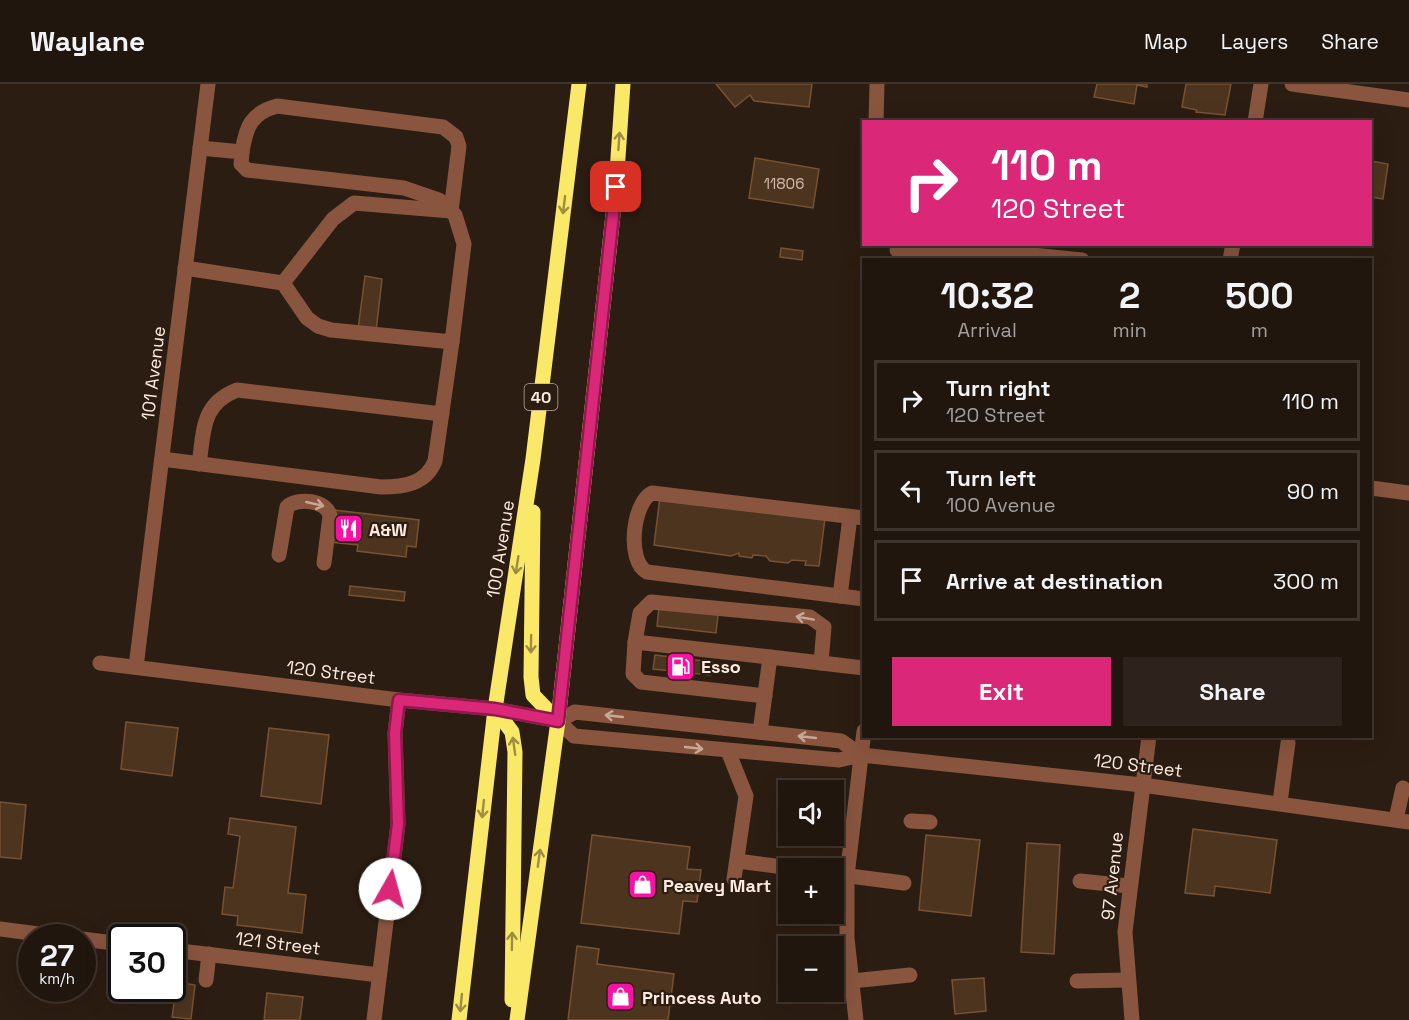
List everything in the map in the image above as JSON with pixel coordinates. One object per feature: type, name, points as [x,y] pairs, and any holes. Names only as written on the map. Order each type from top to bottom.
[{"type":"main road","name":"100 Avenue","points":[[459,1020],[495,709],[533,459],[579,84]]},
{"type":"main road","points":[[517,1020],[558,721],[616,187],[623,84]]},
{"type":"main road","points":[[533,459],[531,677],[533,695],[558,721]]},
{"type":"main road","points":[[495,709],[512,732],[515,752],[511,1020]]},
{"type":"street","name":"101 Avenue","points":[[136,667],[208,84]]},
{"type":"street","points":[[876,120],[877,84]]},
{"type":"street","points":[[1255,120],[1262,84]]},
{"type":"street","points":[[1292,84],[1409,100]]},
{"type":"street","points":[[162,459],[398,487],[423,479],[431,471],[435,461],[464,244],[460,227],[451,211],[439,200],[404,188],[247,170],[241,164],[249,123],[264,110],[278,106],[443,127],[456,137],[459,146],[451,211]]},
{"type":"street","points":[[200,148],[242,152]]},
{"type":"street","points":[[283,283],[333,219],[354,203],[451,211]]},
{"type":"street","points":[[897,251],[992,251],[1062,258]]},
{"type":"street","points":[[185,268],[283,283],[306,318],[318,326],[331,330],[452,342]]},
{"type":"street","points":[[199,464],[206,417],[211,407],[218,399],[237,390],[442,414]]},
{"type":"street","points":[[1372,488],[1409,493]]},
{"type":"street","points":[[840,596],[857,518],[660,493],[647,496],[639,509],[634,556],[640,568],[647,572],[862,599]]},
{"type":"street","points":[[279,555],[287,507],[299,501],[322,504],[330,516],[324,563]]},
{"type":"street","points":[[765,696],[642,682],[633,674],[640,614],[651,602],[810,617],[824,627],[821,663]]},
{"type":"street","points":[[635,642],[862,668]]},
{"type":"street","points":[[760,732],[770,657]]},
{"type":"street","name":"120 Street","points":[[100,663],[399,700],[495,709],[558,721],[574,735],[839,760],[861,755],[1142,785],[1280,802],[1402,821]]},
{"type":"street","points":[[374,1020],[398,824],[395,733],[399,700]]},
{"type":"street","name":"120 Street","points":[[558,721],[575,712],[842,741],[861,755]]},
{"type":"street","points":[[844,858],[863,738]]},
{"type":"street","name":"97 Avenue","points":[[1132,1020],[1127,980],[1125,932],[1149,738]]},
{"type":"street","points":[[1280,802],[1288,743]]},
{"type":"street","points":[[728,751],[746,796],[734,879]]},
{"type":"street","points":[[1402,821],[1403,788]]},
{"type":"street","points":[[911,821],[930,822]]},
{"type":"street","points":[[737,861],[778,866]]},
{"type":"street","points":[[844,875],[904,883]]},
{"type":"street","points":[[1080,881],[1129,886]]},
{"type":"street","points":[[844,906],[856,1020]]},
{"type":"street","points":[[0,929],[18,931]]},
{"type":"street","name":"121 Street","points":[[186,952],[380,975]]},
{"type":"street","points":[[206,980],[209,954]]},
{"type":"street","points":[[844,980],[910,975]]},
{"type":"street","points":[[1077,981],[1127,980]]},
{"type":"building","points":[[716,84],[812,84],[809,107],[754,101],[750,95],[735,107]]},
{"type":"building","points":[[1097,84],[1147,84],[1147,87],[1137,85],[1134,104],[1094,97]]},
{"type":"building","points":[[1186,84],[1231,84],[1225,115],[1196,112],[1197,110],[1182,107]]},
{"type":"building","points":[[755,158],[819,169],[813,208],[749,198]]},
{"type":"building","points":[[1372,161],[1388,164],[1383,199],[1372,197]]},
{"type":"building","points":[[781,248],[803,251],[802,260],[780,257]]},
{"type":"building","points":[[365,276],[382,279],[375,340],[357,337]]},
{"type":"building","points":[[660,497],[825,518],[819,566],[805,565],[806,561],[792,560],[788,563],[770,561],[766,556],[753,555],[752,558],[739,556],[739,553],[731,556],[654,545]]},
{"type":"building","points":[[334,510],[419,520],[416,547],[407,546],[406,557],[357,551],[358,545],[330,542]]},
{"type":"building","points":[[350,586],[405,592],[404,601],[349,595]]},
{"type":"building","points":[[659,607],[718,615],[716,633],[657,626]]},
{"type":"building","points":[[655,655],[712,662],[710,675],[653,669]]},
{"type":"building","points":[[126,722],[178,728],[172,776],[121,769]]},
{"type":"building","points":[[269,728],[329,735],[321,804],[261,796]]},
{"type":"building","points":[[0,802],[26,805],[21,859],[0,857]]},
{"type":"building","points":[[230,818],[296,827],[288,893],[306,895],[302,933],[237,925],[238,916],[222,914],[225,887],[233,888],[240,836],[228,834]]},
{"type":"building","points":[[1193,829],[1277,840],[1270,893],[1215,886],[1214,896],[1185,893]]},
{"type":"building","name":"Peavey Mart","points":[[592,835],[690,847],[687,869],[701,870],[697,902],[683,901],[679,934],[581,923]]},
{"type":"building","points":[[926,835],[980,840],[971,916],[919,910]]},
{"type":"building","points":[[1027,843],[1060,845],[1054,954],[1021,952]]},
{"type":"building","name":"Princess Auto","points":[[577,946],[599,949],[597,964],[674,974],[668,1020],[568,1020]]},
{"type":"building","points":[[984,978],[986,1011],[955,1014],[952,980]]},
{"type":"building","points":[[186,984],[195,985],[191,1019],[172,1017],[174,1002],[186,1002]]},
{"type":"building","points":[[267,993],[303,997],[300,1020],[264,1020]]},
{"type":"place","name":"A&W","points":[[348,529]]},
{"type":"place","name":"Esso","points":[[680,666]]},
{"type":"place","name":"Peavey Mart","points":[[642,885]]},
{"type":"place","name":"Princess Auto","points":[[621,997]]},
{"type":"route","points":[[390,889],[398,824],[395,733],[399,700],[495,709],[558,721],[616,187]]}]
